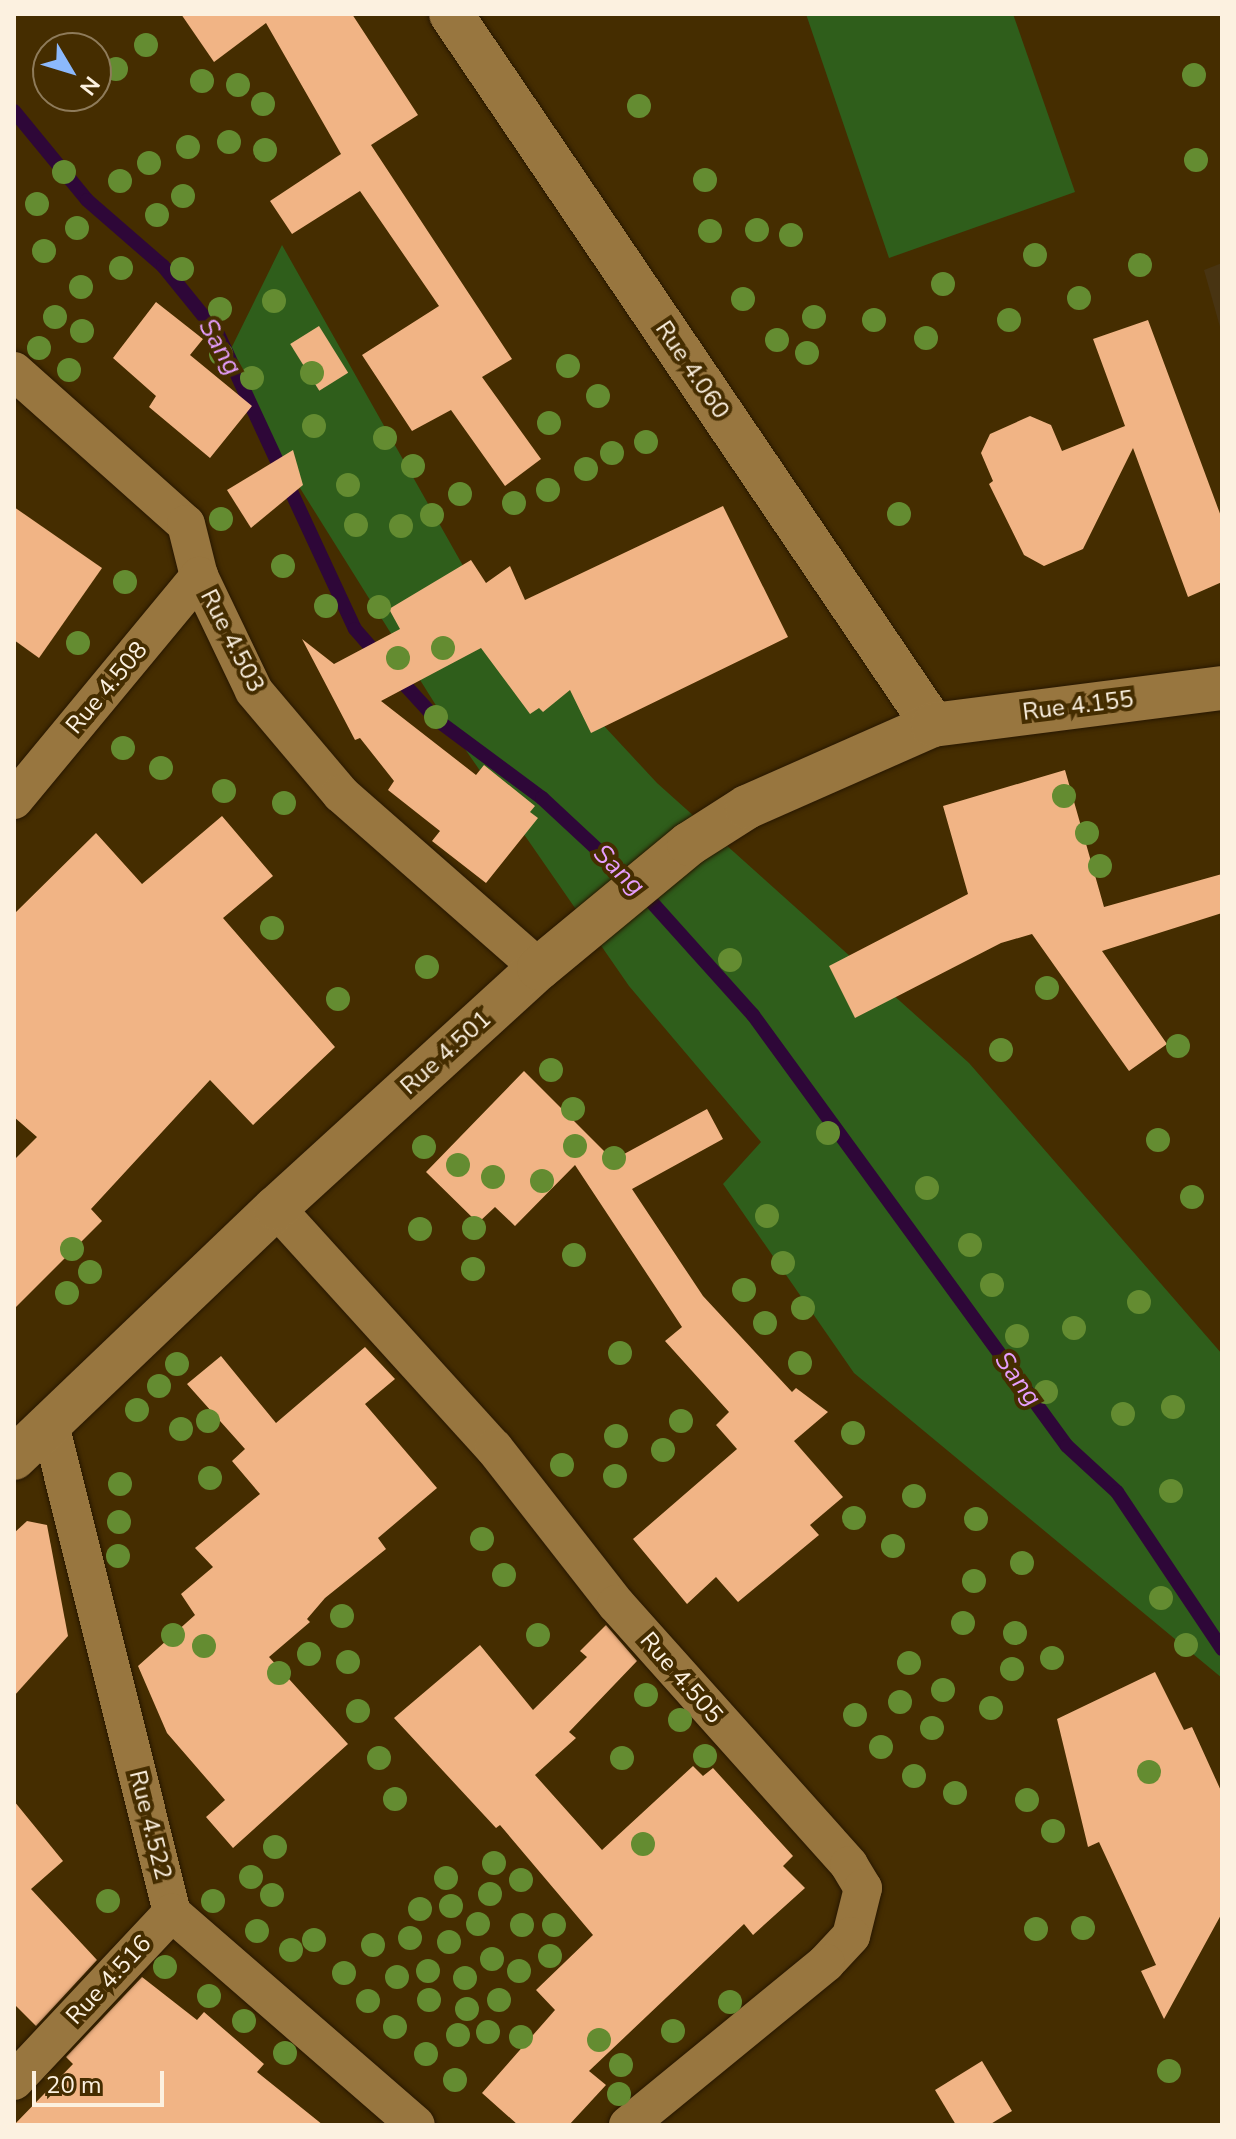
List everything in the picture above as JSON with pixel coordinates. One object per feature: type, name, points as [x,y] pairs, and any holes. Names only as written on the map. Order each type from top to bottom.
[{"type":"street","name":"Rue 4.060","points":[[451,14],[933,725]]},
{"type":"street","name":"Rue 4.503","points":[[14,371],[186,524],[199,576],[254,691],[341,794],[539,968]]},
{"type":"street","name":"Rue 4.508","points":[[14,800],[199,576]]},
{"type":"street","name":"Rue 4.155","points":[[933,725],[1222,688]]},
{"type":"street","name":"Rue 4.501","points":[[14,1458],[276,1208],[539,968],[689,844],[747,807],[933,725]]},
{"type":"street","name":"Rue 4.505","points":[[276,1208],[494,1448],[616,1604],[849,1865],[863,1888],[851,1936],[826,1963],[628,2125]]},
{"type":"street","name":"Rue 4.522","points":[[50,1424],[172,1913],[416,2125]]},
{"type":"street","name":"Rue 4.516","points":[[14,2081],[172,1913]]},
{"type":"shaded area","points":[[1222,263],[1222,334],[1204,270]]},
{"type":"green space","points":[[806,14],[1013,14],[1075,192],[889,258]]},
{"type":"green space","points":[[282,245],[475,587],[657,783],[969,1063],[1222,1354],[1222,1678],[854,1373],[723,1184],[761,1142],[629,986],[447,723],[223,365]]},
{"type":"building","points":[[181,14],[352,14],[418,115],[371,145],[512,359],[482,377],[541,459],[505,486],[451,410],[412,431],[362,355],[439,306],[360,191],[292,234],[270,201],[341,154],[266,23],[214,62]]},
{"type":"building","points":[[156,302],[203,339],[190,355],[252,406],[210,458],[149,407],[156,396],[113,358]]},
{"type":"building","points":[[1148,320],[1222,519],[1222,582],[1188,597],[1133,448],[1083,549],[1044,566],[1024,555],[989,484],[993,481],[981,453],[990,434],[1030,416],[1051,425],[1062,451],[1125,426],[1093,339]]},
{"type":"building","points":[[319,326],[348,373],[319,391],[290,344]]},
{"type":"building","points":[[293,450],[303,485],[251,528],[227,490]]},
{"type":"building","points":[[723,506],[788,637],[591,733],[570,690],[543,712],[539,708],[530,714],[481,648],[381,701],[476,775],[484,765],[535,806],[530,812],[538,818],[486,883],[432,841],[440,831],[388,790],[394,781],[360,738],[355,740],[302,639],[334,664],[400,629],[389,609],[471,560],[486,583],[510,566],[525,600]]},
{"type":"building","points":[[14,507],[102,568],[39,658],[14,640]]},
{"type":"building","points":[[1065,770],[1104,907],[1222,874],[1222,913],[1102,951],[1167,1044],[1129,1071],[1032,934],[1001,943],[855,1018],[829,966],[968,894],[943,806]]},
{"type":"building","points":[[222,816],[273,876],[223,918],[335,1047],[253,1125],[210,1080],[91,1209],[102,1221],[14,1309],[14,1160],[37,1137],[14,1117],[14,914],[96,833],[142,884]]},
{"type":"building","points":[[524,1071],[613,1160],[707,1109],[723,1139],[632,1189],[703,1296],[792,1392],[796,1388],[828,1412],[794,1441],[843,1497],[810,1525],[819,1535],[738,1602],[716,1577],[687,1604],[633,1539],[737,1449],[716,1425],[729,1412],[665,1341],[682,1327],[575,1165],[515,1226],[495,1207],[478,1223],[426,1172]]},
{"type":"building","points":[[365,1347],[395,1379],[365,1404],[437,1488],[378,1538],[386,1549],[325,1598],[307,1619],[310,1622],[269,1657],[348,1744],[233,1848],[206,1817],[225,1800],[167,1733],[138,1666],[195,1615],[181,1594],[213,1567],[195,1548],[260,1494],[232,1461],[245,1449],[187,1384],[221,1356],[276,1423]]},
{"type":"building","points":[[27,1521],[47,1525],[68,1636],[14,1696],[14,1533]]},
{"type":"building","points":[[606,1625],[637,1661],[569,1732],[576,1738],[535,1775],[602,1850],[693,1766],[703,1776],[713,1768],[793,1856],[783,1866],[805,1888],[753,1935],[744,1924],[589,2071],[606,2085],[569,2125],[518,2125],[482,2093],[555,2010],[536,1990],[593,1935],[500,1825],[496,1828],[394,1718],[480,1645],[533,1710],[587,1657],[580,1651]]},
{"type":"building","points":[[1155,1672],[1184,1730],[1192,1727],[1222,1793],[1222,1913],[1164,2019],[1141,1971],[1156,1965],[1099,1842],[1088,1847],[1057,1719]]},
{"type":"building","points":[[14,1801],[63,1861],[31,1889],[97,1960],[36,2026],[14,2004]]},
{"type":"building","points":[[142,1977],[197,2020],[204,2012],[264,2064],[257,2072],[323,2125],[14,2125],[73,2064],[66,2057]]},
{"type":"building","points":[[982,2061],[1012,2111],[989,2125],[956,2125],[935,2090]]},
{"type":"waterway","name":"Sang","points":[[14,111],[87,200],[163,266],[218,334],[355,629],[380,658]]},
{"type":"waterway","name":"Sang","points":[[394,673],[437,720],[542,798],[639,888],[753,1015],[1067,1446],[1117,1492],[1222,1649]]}]
